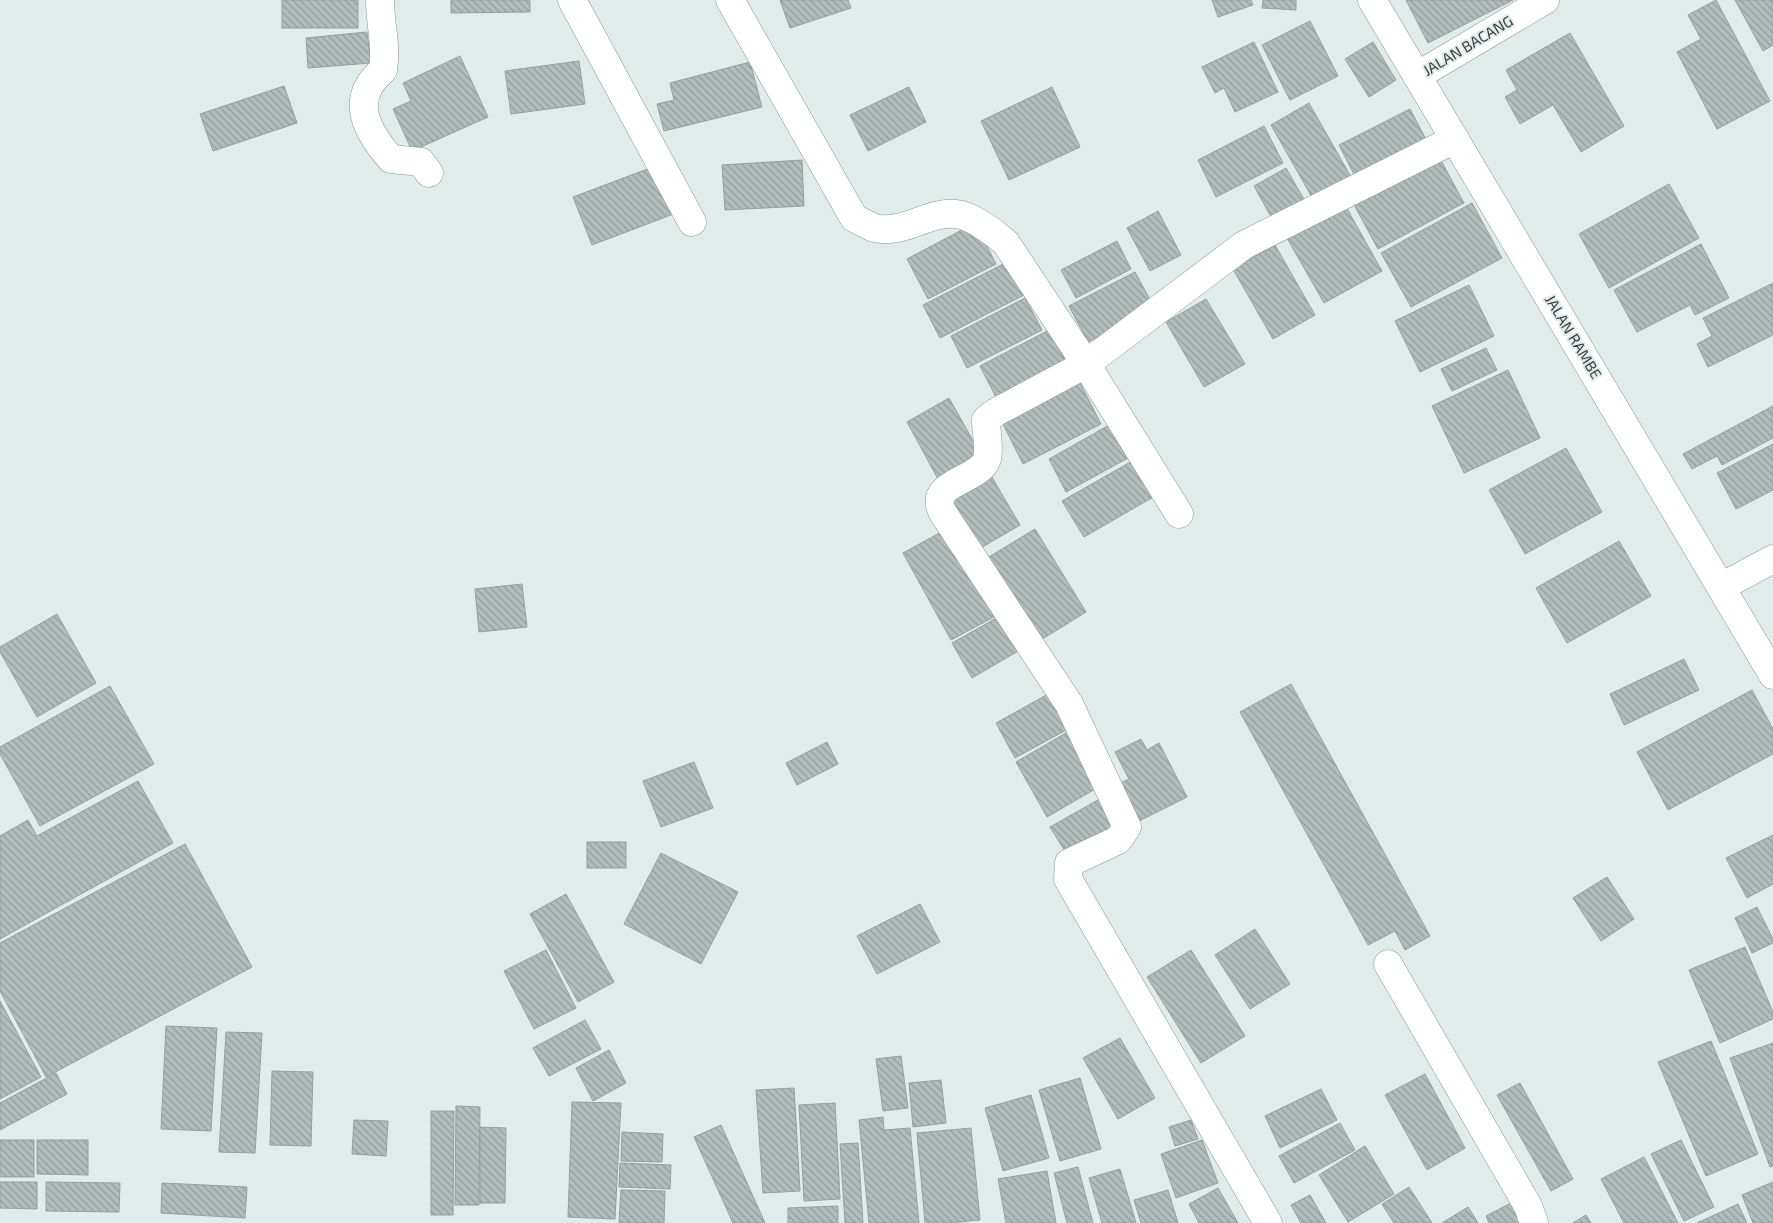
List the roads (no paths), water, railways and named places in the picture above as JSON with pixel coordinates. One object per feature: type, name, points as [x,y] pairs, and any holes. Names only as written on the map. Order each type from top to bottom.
[{"type":"street","points":[[380,0],[385,56],[383,70],[372,79],[365,94],[365,121],[376,142],[391,159],[421,162],[429,173]]},
{"type":"street","points":[[572,0],[692,222]]},
{"type":"street","points":[[730,0],[854,218],[876,228],[894,228],[936,215],[957,214],[989,228],[1006,243],[1086,364],[1179,514]]},
{"type":"street","name":"JALAN RAMBE","points":[[1372,0],[1773,675]]},
{"type":"street","name":"JALAN BACANG","points":[[1417,76],[1545,0]]},
{"type":"street","points":[[1268,1223],[1068,879],[1069,863],[1118,840],[1127,827],[1069,704],[939,507],[938,500],[941,493],[979,469],[986,460],[986,420],[996,412],[1086,364],[1244,245],[1455,139]]},
{"type":"street","points":[[1721,587],[1773,559]]},
{"type":"street","points":[[1388,964],[1528,1206],[1534,1223]]}]
